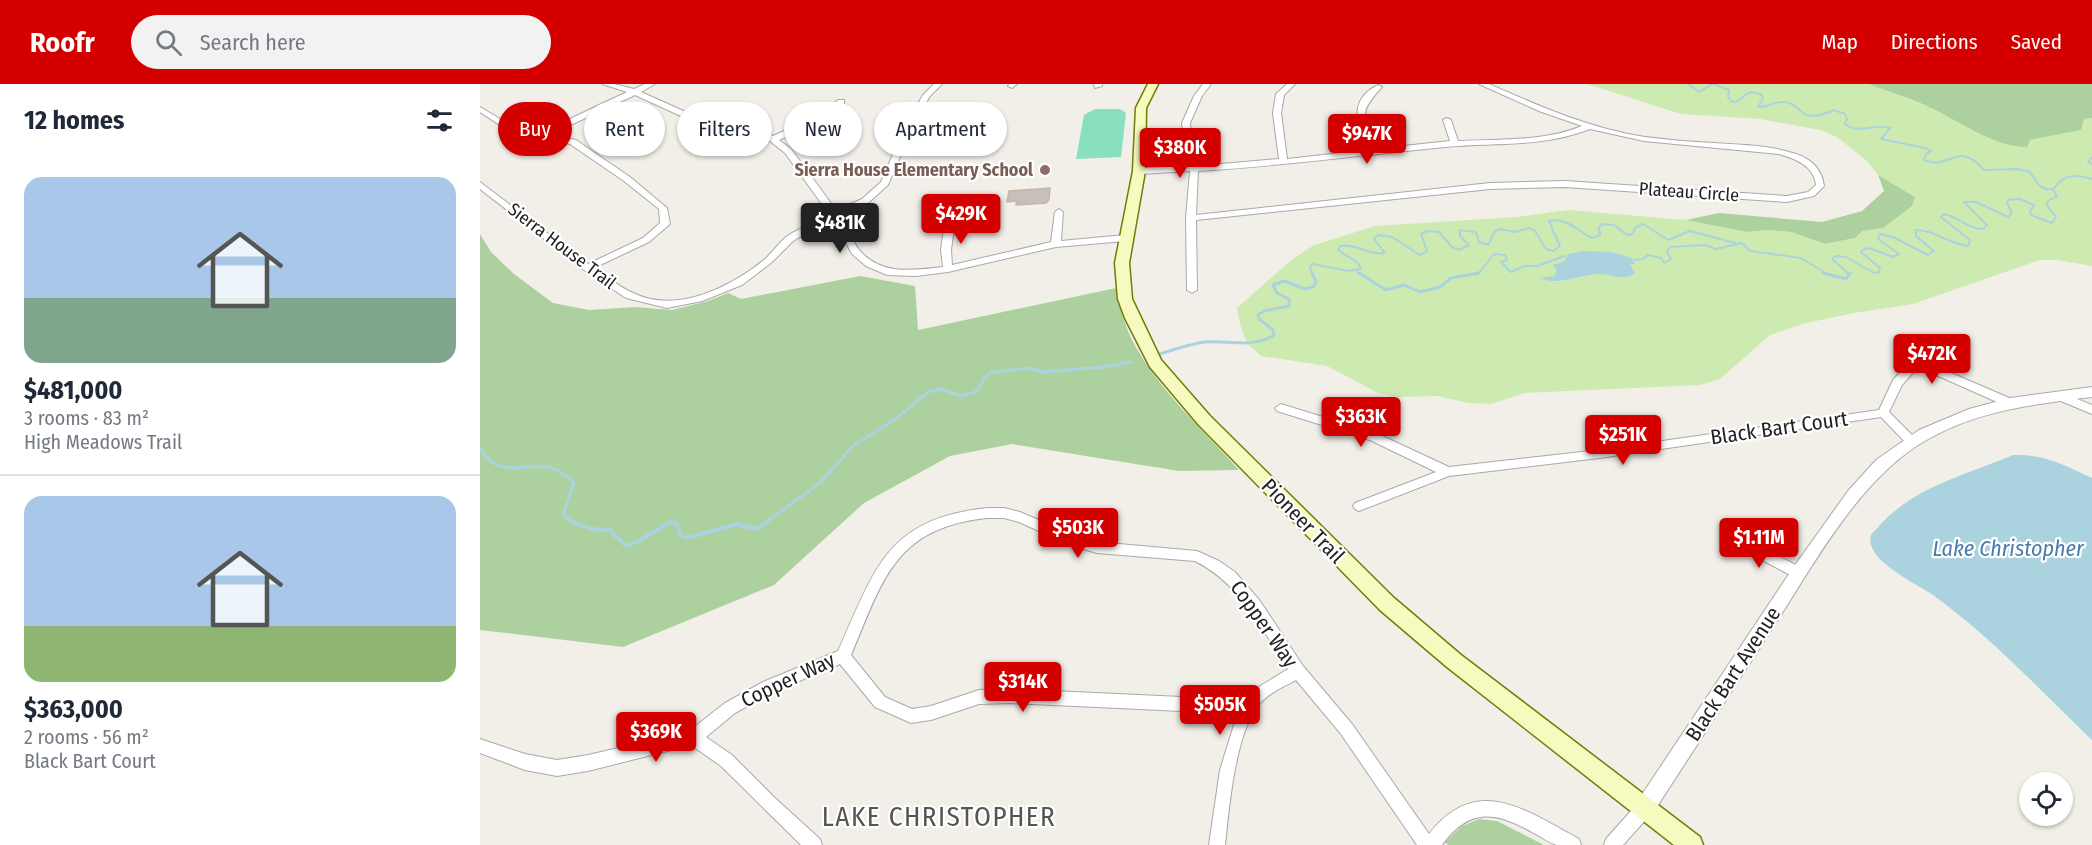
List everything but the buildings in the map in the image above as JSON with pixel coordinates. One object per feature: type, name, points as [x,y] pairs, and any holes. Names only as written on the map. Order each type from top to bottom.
[{"type":"main road","name":"Pioneer Trail","points":[[1152,84],[1142,108],[1139,171],[1125,238],[1122,276],[1125,299],[1132,318],[1155,363],[1185,400],[1387,604],[1446,655],[1692,845]]},
{"type":"street","points":[[606,84],[635,92],[686,115],[746,129],[773,139],[788,151],[836,217],[855,252],[869,264],[887,272],[916,273],[948,269],[1056,244],[1125,238]]},
{"type":"street","points":[[572,121],[651,84]]},
{"type":"street","name":"Sierra House Trail","points":[[480,185],[586,268],[630,296],[667,305],[698,299],[739,283],[768,261],[790,238],[865,201],[885,183],[909,126],[927,96],[938,84]]},
{"type":"street","points":[[1192,290],[1191,218],[1194,170],[1192,142],[1187,133],[1186,123],[1198,96],[1207,84]]},
{"type":"street","points":[[1283,162],[1277,113],[1281,94],[1291,84]]},
{"type":"street","name":"Plateau Circle","points":[[1191,218],[1490,186],[1566,184],[1787,199],[1811,194],[1820,186],[1820,177],[1812,166],[1794,156],[1768,149],[1654,140],[1587,127],[1483,84]]},
{"type":"street","points":[[1371,151],[1359,111],[1363,100],[1378,87]]},
{"type":"street","points":[[480,109],[498,120]]},
{"type":"street","points":[[1447,120],[1455,143]]},
{"type":"street","points":[[1139,171],[1194,170],[1455,143],[1551,140],[1587,127]]},
{"type":"street","points":[[773,139],[784,135]]},
{"type":"street","points":[[572,142],[627,179],[663,208],[664,224],[646,240],[586,268]]},
{"type":"street","points":[[1056,244],[1059,212]]},
{"type":"street","points":[[948,269],[946,250],[950,220]]},
{"type":"street","points":[[1912,442],[1884,413],[1898,383],[1916,362],[2010,404]]},
{"type":"street","name":"Black Bart Avenue","points":[[1644,809],[1799,573],[1853,495],[1881,464],[1912,442],[1956,419],[2010,404],[2092,392]]},
{"type":"street","points":[[2060,396],[2092,410]]},
{"type":"street","points":[[1281,408],[1374,437],[1448,472]]},
{"type":"street","name":"Black Bart Court","points":[[1359,506],[1448,472],[1599,454],[1884,413]]},
{"type":"street","name":"Copper Way","points":[[692,738],[740,702],[768,687],[843,656],[890,557],[906,543],[925,531],[962,516],[981,512],[999,512],[1020,516],[1085,544],[1197,556],[1212,561],[1240,585],[1298,671],[1333,712],[1429,845]]},
{"type":"street","points":[[1733,538],[1799,573]]},
{"type":"street","points":[[843,656],[880,702],[911,716],[931,713],[979,697],[1010,696],[1224,706],[1247,710]]},
{"type":"street","points":[[1217,845],[1227,778],[1238,731],[1247,710],[1254,700],[1298,671]]},
{"type":"street","points":[[480,746],[525,762],[557,768],[692,738],[709,745],[722,756],[784,819],[814,845]]},
{"type":"street","points":[[1429,845],[1450,821],[1477,807],[1504,810],[1573,845]]},
{"type":"street","points":[[1612,845],[1644,809]]},
{"type":"green space","points":[[1587,84],[1869,84],[1932,108],[1999,142],[2030,140],[2081,130],[2084,119],[2092,118],[2092,266],[2058,260],[2040,260],[1913,304],[1806,323],[1770,335],[1720,379],[1700,385],[1524,393],[1492,404],[1468,403],[1437,396],[1399,397],[1380,394],[1327,366],[1261,356],[1247,343],[1237,308],[1290,261],[1314,245],[1375,226],[1516,217],[1568,210],[1686,220],[1747,232],[1768,230],[1791,232],[1825,244],[1855,238],[1862,231],[1883,227],[1915,197],[1878,175],[1867,161],[1837,137],[1820,130],[1760,119],[1681,114]]},
{"type":"green space","points":[[1869,84],[2092,84],[2092,118],[2084,119],[2081,130],[2030,140],[2027,147],[2014,146],[1989,138],[1922,104]]},
{"type":"green space","points":[[1095,109],[1120,109],[1126,113],[1121,157],[1076,159],[1084,115]]},
{"type":"green space","points":[[1878,175],[1915,197],[1912,206],[1883,228],[1862,231],[1855,238],[1825,244],[1791,232],[1768,230],[1747,232],[1686,220],[1719,213],[1822,222],[1862,211],[1884,191]]},
{"type":"green space","points":[[480,234],[491,252],[514,274],[553,303],[589,310],[635,307],[672,310],[708,301],[728,293],[741,299],[860,276],[915,286],[918,330],[1116,288],[1127,327],[1147,366],[1185,412],[1239,470],[1179,471],[1012,444],[950,456],[864,503],[774,585],[623,647],[480,630]]},
{"type":"green space","points":[[1479,819],[1497,821],[1544,845],[1448,845],[1445,842],[1462,826]]},
{"type":"water","points":[[1583,251],[1611,252],[1632,258],[1634,264],[1630,264],[1635,273],[1627,277],[1597,274],[1561,281],[1540,278],[1554,276],[1557,271],[1553,265],[1565,261],[1568,254]]},
{"type":"water","name":"Lake Christopher","points":[[2013,455],[2045,458],[2092,478],[2092,740],[1975,628],[1933,595],[1883,562],[1871,544],[1871,535],[1894,512],[1909,501],[1942,483]]},
{"type":"waterway","points":[[1688,84],[1699,92],[1712,84]]},
{"type":"waterway","points":[[1713,84],[1729,90],[1728,97],[1731,101],[1736,102],[1750,92],[1761,94],[1763,98],[1758,107],[1778,102],[1789,103],[1806,115],[1813,116],[1834,110],[1845,114],[1847,119],[1845,124],[1856,129],[1890,128],[1881,139],[1931,151],[1926,154],[1924,160],[1941,162],[1954,157],[1967,157],[1984,170],[2017,169],[2030,172],[2044,189],[2053,189]]},
{"type":"waterway","points":[[2092,157],[2088,162],[2092,164]]},
{"type":"waterway","points":[[2053,189],[2062,180],[2071,176],[2092,179]]},
{"type":"waterway","points":[[1849,274],[1832,259],[1836,256],[1846,257],[1874,273],[1879,272],[1880,268],[1861,252],[1862,250],[1869,248],[1893,257],[1899,254],[1878,239],[1880,234],[1893,237],[1928,255],[1934,251],[1916,236],[1916,230],[1929,232],[1968,246],[1970,240],[1941,217],[1943,214],[1948,215],[1972,227],[1983,229],[1987,225],[1964,202],[1976,202],[2008,217],[2012,213],[2007,203],[2008,200],[2020,199],[2034,205],[2030,212],[2031,215],[2052,223],[2056,217],[2047,205],[2048,201],[2057,196],[2053,189]]},
{"type":"waterway","points":[[1313,275],[1310,268],[1312,264],[1349,271],[1361,269],[1358,263],[1338,250],[1341,246],[1352,246],[1374,253],[1385,253],[1374,239],[1378,235],[1392,237],[1420,255],[1427,251],[1421,234],[1427,231],[1439,232],[1452,247],[1459,250],[1469,245],[1460,236],[1460,230],[1476,232],[1479,242],[1488,245],[1495,231],[1500,229],[1515,232],[1530,228],[1535,231],[1546,249],[1553,251],[1560,246],[1549,221],[1555,220],[1567,223],[1592,238],[1600,235],[1599,227],[1603,224],[1614,225],[1627,235],[1633,234],[1635,228],[1643,224],[1668,240],[1690,231],[1735,243]]},
{"type":"waterway","points":[[1634,260],[1643,259],[1648,255],[1661,258],[1664,263],[1671,259],[1667,252],[1670,247],[1705,245],[1716,249],[1742,243],[1750,251],[1801,258],[1828,274]]},
{"type":"waterway","points":[[1479,273],[1494,254],[1505,255],[1507,260],[1501,262],[1511,272],[1524,266],[1537,266],[1565,256]]},
{"type":"waterway","points":[[1357,272],[1361,275]]},
{"type":"waterway","points":[[1160,354],[1199,343],[1249,343],[1274,335],[1273,330],[1259,319],[1258,315],[1264,311],[1289,306],[1289,299],[1277,293],[1273,285],[1284,281],[1305,289],[1313,287],[1316,282],[1312,273]]},
{"type":"waterway","points":[[1359,273],[1386,290],[1404,285],[1420,292],[1440,287],[1451,278],[1479,273]]},
{"type":"waterway","points":[[1474,275],[1479,273]]},
{"type":"waterway","points":[[1823,273],[1828,274]]},
{"type":"waterway","points":[[1828,274],[1846,279],[1849,274]]},
{"type":"waterway","points":[[766,522],[820,483],[852,447],[898,417],[928,392],[941,389],[961,396],[973,393],[979,389],[984,378],[990,373],[1000,371],[1030,368],[1041,372],[1104,367],[1132,362]]},
{"type":"waterway","points":[[480,448],[491,462],[503,467],[541,466],[562,473],[574,483],[564,512],[564,516],[572,522]]},
{"type":"waterway","points":[[572,522],[591,529],[609,530],[626,546],[639,541],[670,522],[677,524],[680,535],[687,538],[737,524],[756,529],[768,521]]},
{"type":"place","name":"Sierra House Elementary School","points":[[1045,170]]},
{"type":"district","name":"LAKE CHRISTOPHER","points":[[939,817]]}]
